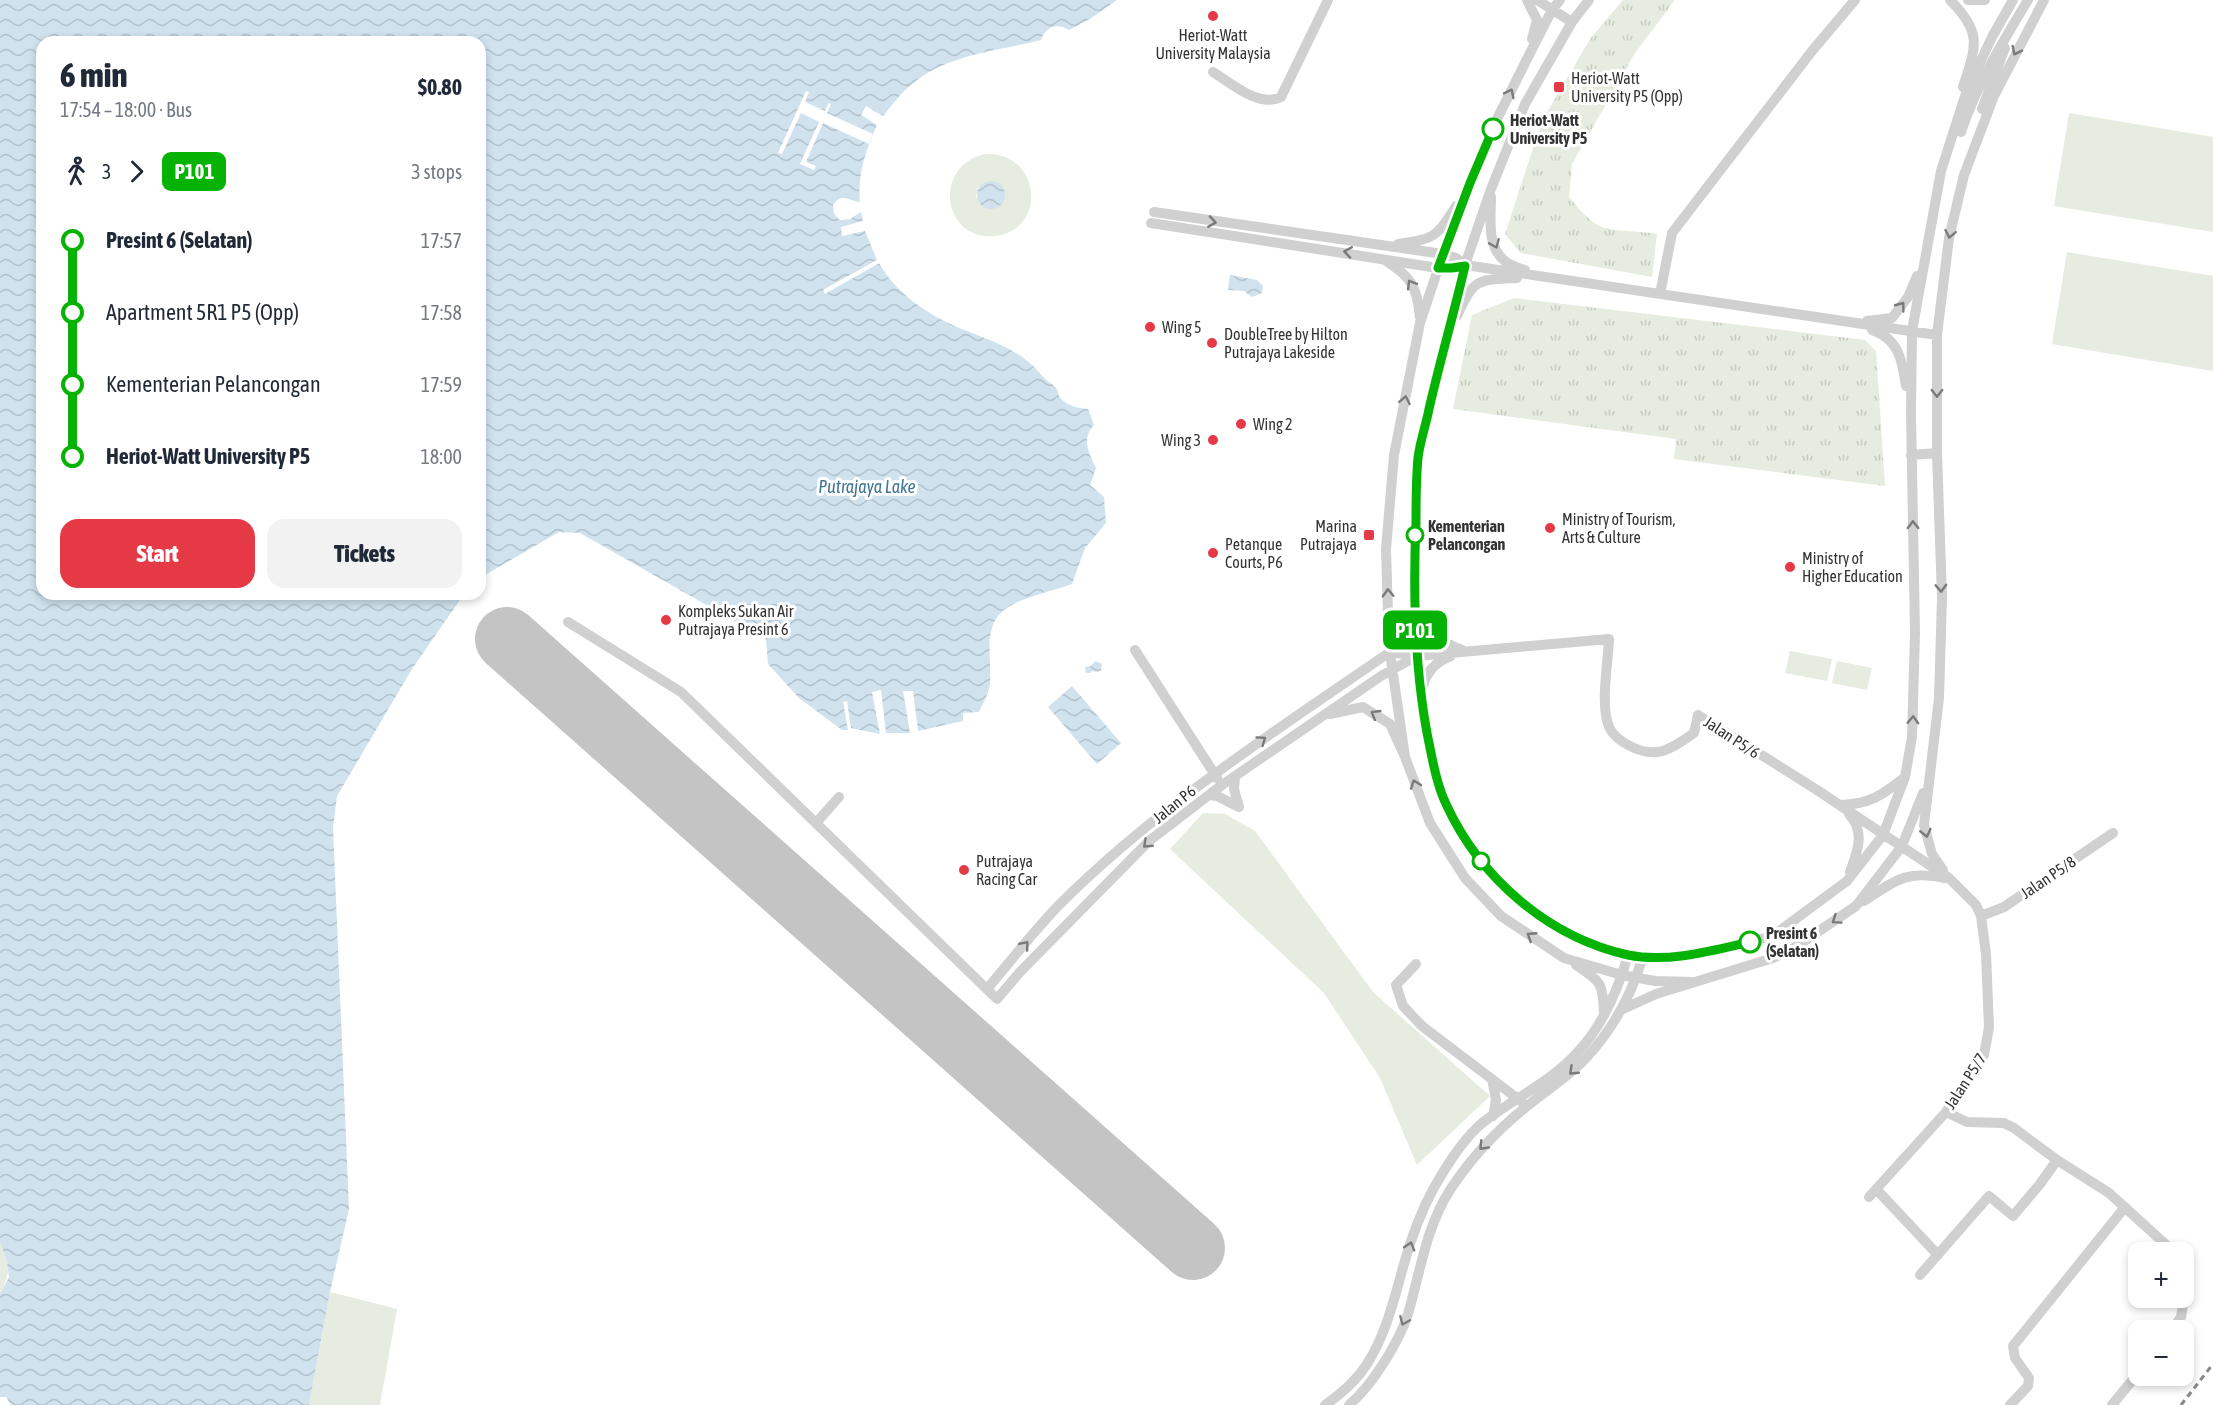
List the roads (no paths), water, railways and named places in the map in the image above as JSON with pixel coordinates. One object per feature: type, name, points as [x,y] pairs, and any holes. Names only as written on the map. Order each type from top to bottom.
[{"type":"street","points":[[1213,72],[1264,101],[1281,97],[1328,0]]},
{"type":"street","points":[[1527,0],[1537,20],[1528,57]]},
{"type":"street","points":[[1537,0],[1572,22]]},
{"type":"street","points":[[1405,757],[1390,652],[1386,549],[1394,455],[1420,323],[1443,254],[1498,117],[1552,10],[1560,0]]},
{"type":"street","points":[[1589,0],[1572,22],[1525,104],[1491,189],[1465,266],[1418,457],[1413,586],[1417,656],[1421,697],[1432,759],[1446,804],[1485,867],[1512,897],[1570,935],[1628,955],[1669,957],[1707,952],[1765,938],[1778,932],[1847,881],[1883,835],[1905,777],[1912,737],[1915,633],[1911,454],[1912,331],[1949,130],[1972,56],[1974,36],[1966,16],[1950,0]]},
{"type":"street","points":[[1660,294],[1672,234],[1805,61],[1855,0]]},
{"type":"street","points":[[1968,0],[1985,0]]},
{"type":"street","points":[[1941,171],[1966,93],[1992,37],[2013,0]]},
{"type":"street","points":[[1852,322],[1892,318],[1908,297],[1925,256],[1949,167],[1971,104],[1992,60],[2028,0]]},
{"type":"street","points":[[1964,175],[1994,96],[2044,0]]},
{"type":"street","points":[[1949,878],[1932,854],[1923,825],[1940,687],[1942,598],[1937,453],[1937,335],[1949,238],[1973,136],[2019,14]]},
{"type":"street","points":[[1382,246],[1420,241],[1432,237],[1444,224],[1470,183]]},
{"type":"street","points":[[1491,189],[1491,237],[1496,250],[1506,262],[1539,276]]},
{"type":"street","points":[[1465,266],[1456,258],[1443,254],[1153,217],[1438,268],[1465,266],[1937,335]]},
{"type":"street","points":[[1381,258],[1408,277],[1415,288],[1420,323]]},
{"type":"street","points":[[1440,362],[1464,302],[1478,282],[1487,279],[1539,276]]},
{"type":"street","points":[[1852,322],[1884,334],[1901,355],[1911,413]]},
{"type":"street","points":[[1911,454],[1937,453]]},
{"type":"street","points":[[1413,586],[1421,620],[1426,630],[1439,641],[1465,651]]},
{"type":"street","points":[[568,622],[681,692],[987,989]]},
{"type":"street","name":"Jalan P5/6","points":[[1417,656],[1609,639],[1605,703],[1610,728],[1624,743],[1638,750],[1657,752],[1694,733],[1698,715],[1949,878]]},
{"type":"street","points":[[1135,650],[1222,785]]},
{"type":"street","points":[[1421,697],[1424,682],[1431,669],[1441,660],[1465,651]]},
{"type":"street","points":[[1390,652],[1417,656]]},
{"type":"street","name":"Jalan P6","points":[[1390,652],[1214,773],[1133,837],[1057,907],[987,989],[997,999],[1020,972],[1149,841],[1222,785],[1392,668],[1417,656]]},
{"type":"street","points":[[1324,715],[1363,707],[1390,724],[1430,823],[1465,878],[1501,916],[1597,979],[1602,987],[1604,1015]]},
{"type":"street","points":[[1210,795],[1239,807],[1234,789],[1234,777]]},
{"type":"street","points":[[1840,806],[1873,800],[1905,777]]},
{"type":"street","points":[[1856,906],[1902,846],[1928,781]]},
{"type":"street","points":[[816,824],[839,797]]},
{"type":"street","points":[[1840,806],[1855,821],[1860,843],[1847,881]]},
{"type":"street","name":"Jalan P5/8","points":[[1981,916],[2004,907],[2113,834]]},
{"type":"street","points":[[1623,1009],[1643,999],[1693,982],[1773,958],[1794,948],[1896,880],[1923,873],[1949,878]]},
{"type":"street","name":"Jalan P5/7","points":[[1938,1255],[1873,1194],[1946,1112],[1984,1055],[1988,1040],[1986,954],[1981,916],[1976,905],[1949,878]]},
{"type":"street","points":[[1326,1405],[1345,1390],[1367,1364],[1384,1327],[1421,1213],[1441,1175],[1462,1144],[1480,1125],[1553,1075],[1576,1054],[1604,1015],[1622,975],[1628,955]]},
{"type":"street","points":[[1349,1405],[1376,1374],[1407,1316],[1430,1234],[1448,1192],[1475,1155],[1527,1106],[1560,1083],[1586,1058],[1623,1009],[1637,978],[1643,956]]},
{"type":"street","points":[[1564,958],[1637,978],[1693,982]]},
{"type":"street","points":[[1416,964],[1396,985],[1402,1006],[1422,1026],[1527,1106]]},
{"type":"street","points":[[1492,1079],[1496,1100],[1493,1116]]},
{"type":"street","points":[[1946,1112],[1967,1122],[2004,1123],[2014,1128],[2057,1160],[2109,1193],[2163,1242]]},
{"type":"street","points":[[1920,1275],[1989,1196],[2013,1216],[2057,1160]]},
{"type":"street","points":[[2010,1405],[2028,1386],[2029,1378],[2015,1358],[2013,1346],[2126,1207]]},
{"type":"street","points":[[2112,1405],[2128,1385]]},
{"type":"water","name":"Putrajaya Lake","points":[[0,0],[1117,0],[1090,19],[1069,30],[1060,26],[1052,27],[1045,32],[1041,40],[973,55],[940,66],[907,88],[883,116],[866,106],[861,115],[877,125],[863,162],[860,202],[842,198],[833,205],[834,214],[840,220],[850,219],[861,212],[863,221],[841,227],[842,236],[865,231],[877,260],[824,290],[825,293],[879,263],[905,295],[916,304],[951,324],[1004,346],[1019,355],[1055,387],[1065,402],[1088,409],[1094,425],[1087,441],[1096,468],[1090,485],[1104,497],[1106,523],[1085,548],[1072,584],[1017,602],[1001,613],[995,621],[990,640],[990,686],[979,712],[963,713],[963,721],[918,731],[913,691],[903,691],[910,733],[886,733],[881,690],[872,692],[880,734],[851,728],[847,701],[843,702],[848,730],[842,730],[799,698],[768,664],[766,639],[580,533],[559,532],[486,575],[486,36],[36,36],[36,600],[460,600],[412,669],[337,796],[333,828],[349,1209],[330,1292],[309,1405],[11,1405],[6,1397],[0,1397],[0,1294],[9,1277],[0,1242]]},
{"type":"water","points":[[991,181],[1001,185],[1005,195],[1001,205],[991,209],[981,205],[977,195],[981,185]]},
{"type":"water","points":[[1230,275],[1257,280],[1263,286],[1262,293],[1252,297],[1244,291],[1228,290]]},
{"type":"water","points":[[1095,661],[1102,664],[1101,670],[1086,673],[1085,667],[1091,666]]},
{"type":"water","points":[[1072,686],[1121,743],[1097,764],[1048,707]]},
{"type":"railway","points":[[2181,1405],[2213,1364]]},
{"type":"place","name":"Heriot-Watt University Malaysia","points":[[1213,16]]},
{"type":"place","name":"Heriot-Watt University P5 (Opp)","points":[[1559,87]]},
{"type":"place","name":"Heriot-Watt University P5","points":[[1493,129]]},
{"type":"place","name":"Wing 5","points":[[1150,327]]},
{"type":"place","name":"DoubleTree by Hilton Putrajaya Lakeside","points":[[1212,343]]},
{"type":"place","name":"Wing 2","points":[[1241,424]]},
{"type":"place","name":"Wing 3","points":[[1213,440]]},
{"type":"place","name":"Ministry of Tourism, Arts & Culture","points":[[1550,528]]},
{"type":"place","name":"Marina Putrajaya","points":[[1369,535]]},
{"type":"place","name":"Kementerian Pelancongan","points":[[1415,535]]},
{"type":"place","name":"Petanque Courts, P6","points":[[1213,553]]},
{"type":"place","name":"Ministry of Higher Education","points":[[1790,567]]},
{"type":"place","name":"Kompleks Sukan Air Putrajaya Presint 6","points":[[666,620]]},
{"type":"place","name":"Putrajaya Racing Car","points":[[964,870]]},
{"type":"place","name":"Presint 6 (Selatan)","points":[[1750,942]]}]
